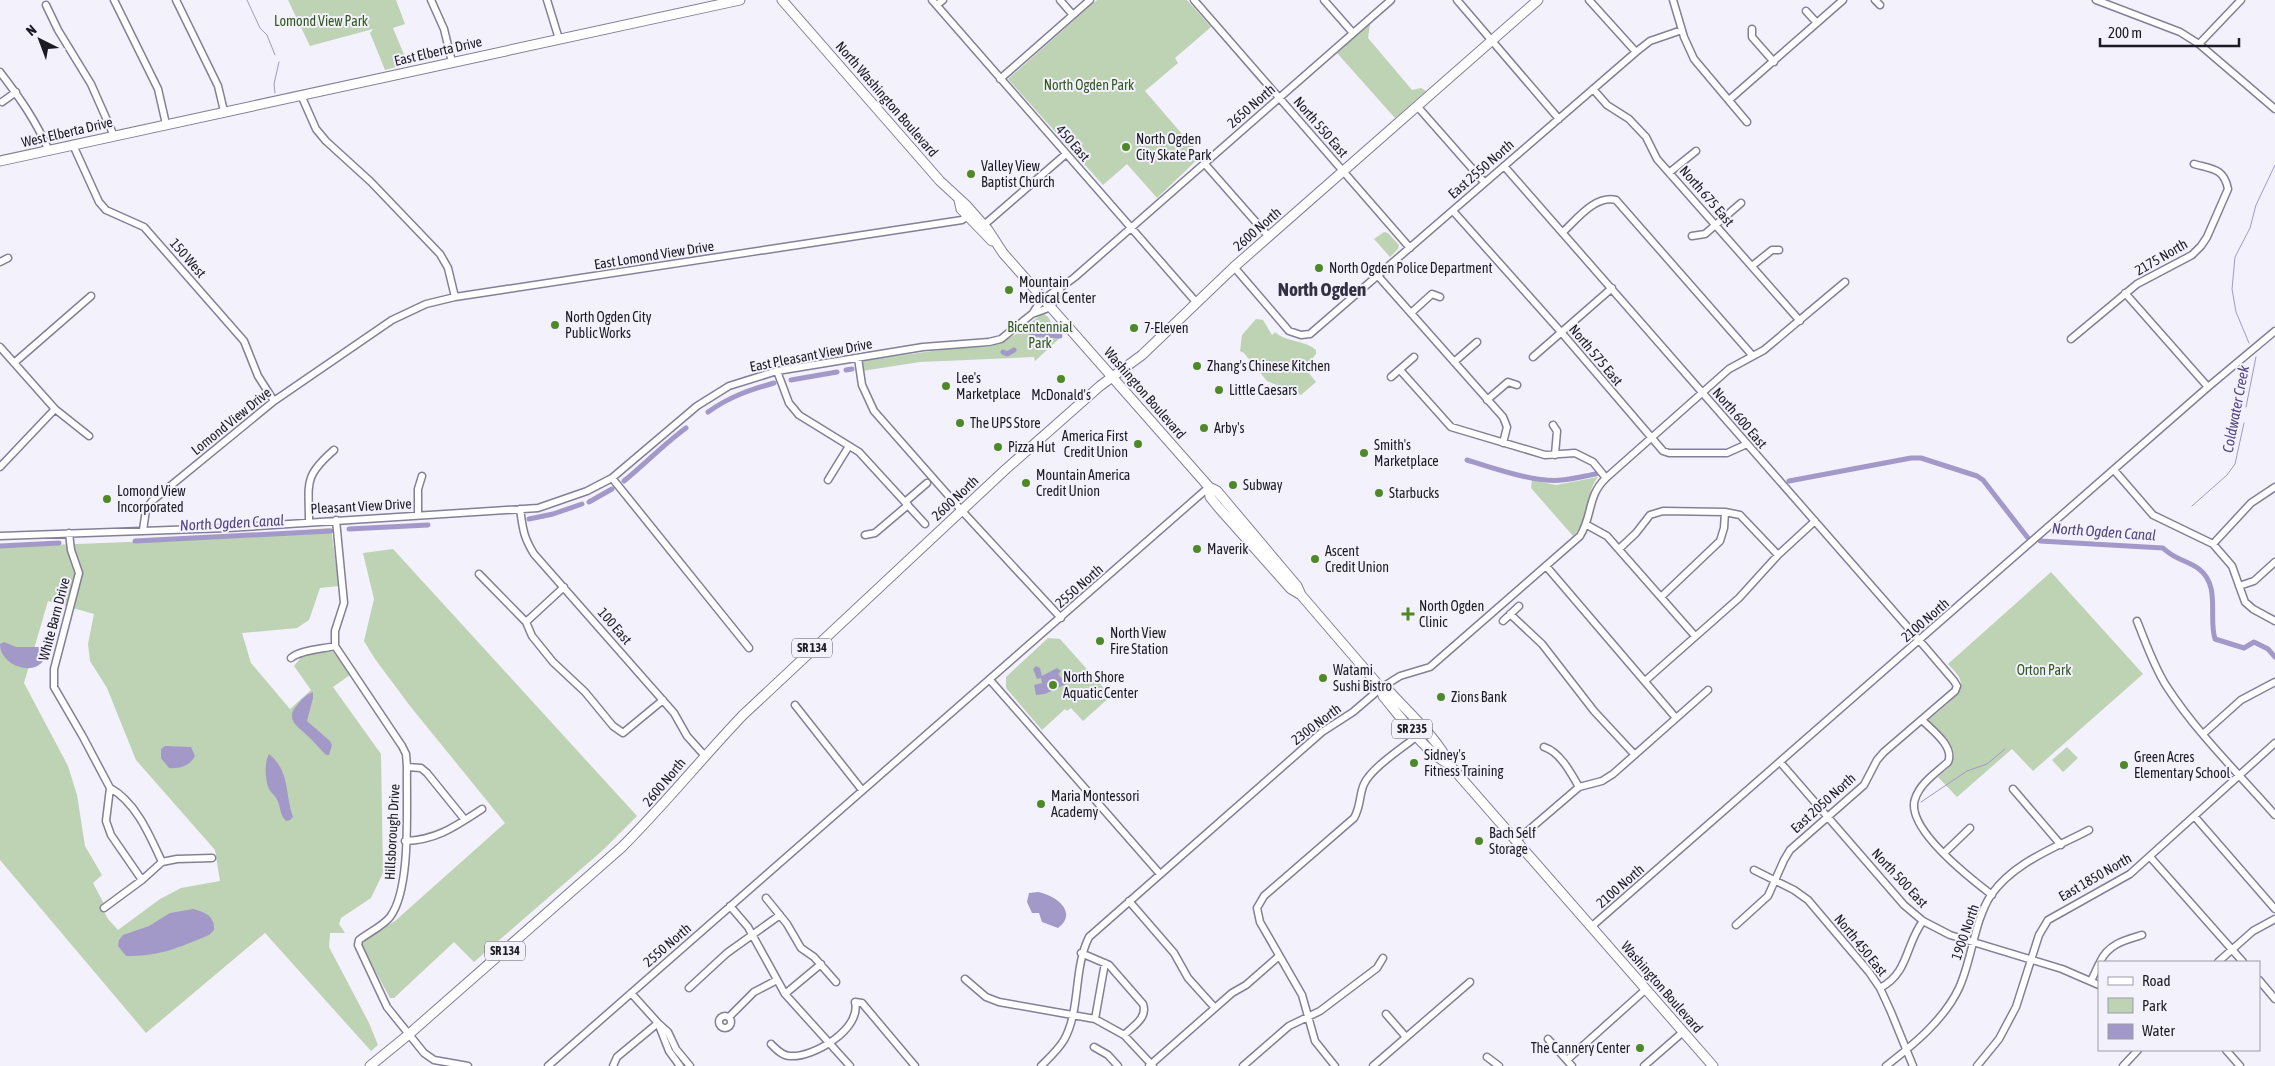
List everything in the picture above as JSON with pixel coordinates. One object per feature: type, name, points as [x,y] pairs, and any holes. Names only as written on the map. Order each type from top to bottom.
[{"type":"main road","name":"East Elberta Drive","points":[[141,130],[740,0]]},
{"type":"main road","name":"North Washington Boulevard","points":[[782,0],[935,176],[984,225],[997,245],[1020,272]]},
{"type":"main road","name":"2600 North","points":[[408,1035],[622,847],[652,817],[704,755],[777,681],[1006,469],[1112,376],[1142,355],[1234,267],[1538,0]]},
{"type":"main road","name":"West Elberta Drive","points":[[0,161],[141,130]]},
{"type":"main road","name":"North Washington Boulevard","points":[[958,200],[961,209],[997,245]]},
{"type":"main road","name":"Washington Boulevard","points":[[1020,272],[1209,487],[1218,491],[1297,586],[1301,595]]},
{"type":"main road","name":"SR 235","points":[[1209,487],[1210,497],[1236,528],[1291,589],[1301,595],[1381,688],[1383,696],[1417,736],[1439,760],[1449,764]]},
{"type":"main road","name":"SR 235","points":[[1381,688],[1390,691],[1400,702],[1445,755],[1449,764],[1591,927]]},
{"type":"main road","name":"Washington Boulevard","points":[[1591,927],[1713,1066]]},
{"type":"main road","name":"SR 134","points":[[370,1066],[408,1035]]},
{"type":"street","points":[[114,0],[158,89],[166,124]]},
{"type":"street","points":[[176,0],[218,86],[224,112]]},
{"type":"street","points":[[432,0],[444,29],[452,62]]},
{"type":"street","points":[[548,0],[559,39]]},
{"type":"street","points":[[934,3],[942,0]]},
{"type":"street","points":[[1060,0],[1073,15]]},
{"type":"street","points":[[1000,79],[1090,0]]},
{"type":"street","name":"North 550 East","points":[[1194,0],[1410,248]]},
{"type":"street","points":[[1324,0],[1353,33]]},
{"type":"street","name":"2650 North","points":[[1043,298],[1060,290],[1391,0]]},
{"type":"street","points":[[1457,0],[1559,118]]},
{"type":"street","points":[[1588,0],[1636,52]]},
{"type":"street","points":[[1673,0],[1682,30],[1694,59],[1747,122]]},
{"type":"street","points":[[1729,100],[1843,0]]},
{"type":"street","points":[[2096,0],[2180,32],[2199,44],[2275,109]]},
{"type":"street","points":[[2199,44],[2241,0]]},
{"type":"street","name":"450 East","points":[[934,3],[1196,302]]},
{"type":"street","points":[[46,5],[58,30],[91,84],[114,136]]},
{"type":"street","points":[[1806,11],[1817,23]]},
{"type":"street","points":[[1752,29],[1752,37],[1774,62]]},
{"type":"street","name":"East 2550 North","points":[[1234,267],[1290,331],[1301,335],[1310,334],[1636,52],[1650,41],[1682,30]]},
{"type":"street","points":[[0,72],[37,124],[49,151]]},
{"type":"street","name":"North 675 East","points":[[1593,89],[1607,105],[1630,119],[1646,137],[1657,159],[1800,322]]},
{"type":"street","points":[[2,102],[16,92]]},
{"type":"street","points":[[301,95],[316,129],[326,141],[371,182],[445,260],[455,298]]},
{"type":"street","points":[[1416,106],[1484,182]]},
{"type":"street","name":"150 West","points":[[73,145],[99,202],[106,210],[144,227],[244,341],[258,376],[274,401]]},
{"type":"street","points":[[1670,172],[1696,151]]},
{"type":"street","points":[[984,225],[1066,154]]},
{"type":"street","points":[[1204,163],[1269,237]]},
{"type":"street","name":"2175 North","points":[[2071,339],[2126,293],[2155,274],[2192,255],[2201,246],[2207,237],[2228,188],[2222,173],[2194,164]]},
{"type":"street","name":"North 600 East","points":[[1504,166],[1816,521],[1957,686]]},
{"type":"street","points":[[1563,232],[1598,201],[1607,198],[1616,200],[1752,355]]},
{"type":"street","points":[[1692,236],[1704,234],[1741,203]]},
{"type":"street","name":"North 575 East","points":[[1452,211],[1561,332],[1650,438],[1663,450],[1669,453],[1727,453],[1747,444]]},
{"type":"street","name":"East Lomond View Drive","points":[[354,346],[408,311],[426,304],[962,220],[968,216]]},
{"type":"street","points":[[1752,266],[1772,250],[1778,250]]},
{"type":"street","points":[[0,262],[8,258]]},
{"type":"street","points":[[1378,276],[1503,417],[1507,428],[1503,443]]},
{"type":"street","points":[[1695,636],[1607,536],[1587,525],[1590,503],[1596,488],[1650,438],[1729,370],[1752,355],[1764,350],[1800,322],[1845,282]]},
{"type":"street","points":[[1533,357],[1612,288]]},
{"type":"street","name":"2650 North","points":[[1051,306],[1060,290]]},
{"type":"street","points":[[2126,293],[2208,387]]},
{"type":"street","points":[[1411,313],[1432,294],[1440,297]]},
{"type":"street","points":[[14,363],[91,296]]},
{"type":"street","points":[[1032,314],[1043,298]]},
{"type":"street","name":"East Pleasant View Drive","points":[[572,497],[612,478],[708,398],[730,386],[777,371],[923,348],[989,342],[1001,339],[1032,314],[1051,306]]},
{"type":"street","name":"2100 North","points":[[1591,927],[2208,387],[2275,331]]},
{"type":"street","points":[[1454,362],[1477,342]]},
{"type":"street","name":"Lomond View Drive","points":[[142,530],[146,510],[152,502],[274,401],[354,346]]},
{"type":"street","points":[[0,347],[55,409],[89,436]]},
{"type":"street","points":[[1392,377],[1414,357]]},
{"type":"street","points":[[858,358],[862,385],[866,398],[874,411],[962,511],[1061,618]]},
{"type":"street","points":[[1400,370],[1451,427],[1546,455],[1574,453],[1584,456],[1593,462],[1606,478]]},
{"type":"street","points":[[777,371],[789,402],[798,415],[849,446],[872,464],[925,524]]},
{"type":"street","points":[[1487,400],[1508,382],[1517,385]]},
{"type":"street","points":[[0,467],[55,409]]},
{"type":"street","points":[[1553,425],[1557,432],[1555,455]]},
{"type":"street","points":[[828,480],[849,446]]},
{"type":"street","points":[[309,521],[308,484],[313,470],[334,450]]},
{"type":"street","points":[[2114,470],[2153,515],[2214,544],[2232,566],[2245,602],[2253,609],[2275,621]]},
{"type":"street","points":[[418,515],[418,488],[422,476]]},
{"type":"street","points":[[612,478],[749,648]]},
{"type":"street","points":[[865,535],[875,533],[927,483]]},
{"type":"street","name":"2550 North","points":[[548,1066],[1209,487]]},
{"type":"street","points":[[2214,544],[2251,503],[2275,487]]},
{"type":"street","name":"Pleasant View Drive","points":[[0,536],[227,528],[309,521],[538,508],[572,497]]},
{"type":"street","name":"100 East","points":[[520,509],[521,528],[526,541],[674,713],[687,736],[704,755]]},
{"type":"street","points":[[1619,549],[1636,533],[1650,515],[1663,511],[1725,512],[1740,515],[1778,555]]},
{"type":"street","points":[[1661,597],[1720,541],[1724,528],[1725,512]]},
{"type":"street","points":[[291,658],[300,652],[318,651],[335,646],[335,631],[344,603],[336,520]]},
{"type":"street","points":[[1644,681],[1739,598],[1778,555],[1816,521]]},
{"type":"street","name":"2300 North","points":[[1040,1066],[1064,1039],[1072,1014],[1081,953],[1089,937],[1309,742],[1353,712],[1381,688],[1400,676],[1430,667],[1580,536],[1587,525]]},
{"type":"street","name":"White Barn Drive","points":[[69,533],[71,550],[80,573],[54,669],[54,687],[83,736],[110,788],[118,793],[145,826],[162,862]]},
{"type":"street","points":[[2239,586],[2254,581],[2275,562]]},
{"type":"street","points":[[1546,566],[1676,718]]},
{"type":"street","points":[[479,574],[526,622],[532,636],[554,662],[585,692],[614,726],[623,733],[663,700]]},
{"type":"street","points":[[526,622],[564,587]]},
{"type":"street","points":[[1502,621],[1519,606]]},
{"type":"street","points":[[1510,614],[1542,644],[1594,711],[1634,754]]},
{"type":"street","points":[[2137,621],[2158,672],[2167,687],[2203,734],[2275,815]]},
{"type":"street","name":"Hillsborough Drive","points":[[335,646],[406,754],[404,878],[398,900],[390,918],[360,940],[358,945],[387,1007],[424,1053],[434,1060],[468,1066]]},
{"type":"street","points":[[990,680],[1160,874]]},
{"type":"street","points":[[2203,734],[2241,700],[2275,682]]},
{"type":"street","name":"East 2050 North","points":[[1736,925],[1768,896],[1790,850],[1864,784],[1884,752],[1922,720],[1957,686]]},
{"type":"street","points":[[1516,841],[1579,787],[1602,781],[1613,774],[1708,690]]},
{"type":"street","points":[[795,705],[862,790]]},
{"type":"street","points":[[1922,720],[1949,749],[1951,756],[1948,762],[1924,783],[1914,801],[1914,812],[1919,824],[1944,853],[1965,874],[1992,895]]},
{"type":"street","points":[[1335,1066],[1315,1041],[1300,990],[1260,922],[1257,908],[1264,896],[1354,818],[1360,809],[1362,790],[1370,776],[1417,736]]},
{"type":"street","name":"East 1850 North","points":[[1977,1066],[2007,1026],[2016,1007],[2039,935],[2048,920],[2130,874],[2151,858],[2275,744]]},
{"type":"street","points":[[1544,747],[1551,749],[1570,771],[1579,787]]},
{"type":"street","name":"North 500 East","points":[[1780,762],[1904,905],[1923,921],[1950,935],[2062,969],[2091,981]]},
{"type":"street","name":"Hillsborough Drive","points":[[407,767],[421,768],[427,773],[465,820]]},
{"type":"street","points":[[110,788],[106,821],[111,836],[142,880]]},
{"type":"street","points":[[2013,789],[2061,845]]},
{"type":"street","points":[[405,840],[433,838],[482,809]]},
{"type":"street","points":[[2195,818],[2275,909]]},
{"type":"street","points":[[1944,853],[1970,828]]},
{"type":"street","name":"1900 North","points":[[1886,1066],[1906,1050],[1941,1015],[1959,989],[1984,909],[1992,895],[2009,875],[2029,860],[2089,830]]},
{"type":"street","points":[[104,908],[142,880],[162,862],[177,859],[212,858]]},
{"type":"street","points":[[2151,858],[2242,961]]},
{"type":"street","name":"North 450 East","points":[[1754,870],[1794,890],[1808,900],[1880,988],[1913,1066]]},
{"type":"street","points":[[766,898],[780,915],[801,948],[821,964],[836,982]]},
{"type":"street","points":[[1129,901],[1174,953],[1188,978],[1214,1008]]},
{"type":"street","points":[[730,906],[748,927],[785,994],[850,1066]]},
{"type":"street","points":[[689,988],[711,966],[780,915]]},
{"type":"street","points":[[2219,961],[2253,931],[2275,919]]},
{"type":"street","points":[[1880,988],[1889,983],[1902,968],[1912,938],[1923,921]]},
{"type":"street","points":[[2100,961],[2110,948],[2118,942],[2142,935]]},
{"type":"street","points":[[1081,953],[1105,963],[1143,1004],[1145,1010],[1143,1016],[1124,1035]]},
{"type":"street","points":[[965,979],[986,998],[999,1002],[1095,1019],[1124,1035],[1151,1065],[1214,1008],[1232,993],[1246,985],[1279,956]]},
{"type":"street","points":[[1243,1066],[1289,1026],[1325,1007],[1375,969],[1383,958]]},
{"type":"street","points":[[1095,1019],[1105,963]]},
{"type":"street","points":[[785,994],[821,964]]},
{"type":"street","points":[[2098,965],[2091,981],[2098,984]]},
{"type":"street","points":[[729,1017],[754,992],[777,980]]},
{"type":"street","points":[[2260,981],[2275,998]]},
{"type":"street","points":[[1373,1066],[1470,982]]},
{"type":"street","points":[[1566,1060],[1645,990]]},
{"type":"street","points":[[631,993],[668,1032],[676,1049],[690,1066]]},
{"type":"street","points":[[771,1044],[779,1052],[789,1056],[823,1048],[850,1023],[856,1008],[855,1002],[862,1003],[915,1066]]},
{"type":"street","points":[[1386,1014],[1406,1037]]},
{"type":"street","points":[[613,1066],[617,1057],[658,1023]]},
{"type":"street","points":[[658,1023],[669,1051],[680,1066]]},
{"type":"street","points":[[1644,1066],[1683,1032]]},
{"type":"street","points":[[1548,1039],[1572,1066]]},
{"type":"street","points":[[1094,1047],[1113,1064]]},
{"type":"street","points":[[2123,1066],[2137,1051]]},
{"type":"street","points":[[2227,1051],[2240,1066]]},
{"type":"street","points":[[1487,1057],[1499,1066]]},
{"type":"green space","name":"Lomond View Park","points":[[288,0],[396,0],[405,24],[393,28],[408,64],[385,70],[370,33],[373,29],[310,46]]},
{"type":"green space","name":"North Ogden Park","points":[[1097,0],[1187,0],[1211,27],[1175,58],[1178,63],[1145,91],[1201,156],[1157,198],[1127,164],[1103,185],[1008,79]]},
{"type":"green space","points":[[1370,24],[1368,38],[1412,90],[1421,88],[1426,91],[1395,118],[1337,53]]},
{"type":"green space","points":[[1384,232],[1388,233],[1399,245],[1398,249],[1390,257],[1374,239]]},
{"type":"green space","name":"Bicentennial Park","points":[[1043,313],[1048,317],[1061,337],[1035,361],[1034,357],[920,362],[862,371],[861,361],[954,348],[989,347],[1015,335]]},
{"type":"green space","points":[[1256,319],[1263,320],[1272,335],[1275,332],[1316,350],[1316,354],[1305,368],[1316,382],[1301,395],[1267,381],[1244,353],[1240,351],[1242,335]]},
{"type":"green space","points":[[1598,477],[1591,492],[1582,523],[1573,536],[1531,488],[1532,480],[1556,485]]},
{"type":"green space","points":[[331,528],[339,586],[320,588],[309,620],[297,628],[242,633],[251,663],[290,709],[311,690],[294,666],[303,655],[332,650],[350,675],[333,687],[381,754],[383,873],[371,898],[341,918],[339,924],[345,933],[330,933],[329,947],[369,1023],[378,1045],[371,1051],[265,933],[146,1033],[0,860],[0,547],[154,541]],"holes":[[[48,601],[94,614],[88,644],[90,661],[107,688],[136,760],[215,850],[220,881],[181,888],[160,899],[118,930],[108,919],[101,906],[104,904],[93,883],[102,875],[85,846],[77,795],[68,766],[24,683]]]},
{"type":"green space","points":[[393,549],[637,816],[603,850],[474,962],[454,942],[394,998],[390,998],[361,945],[362,941],[395,921],[505,823],[410,706],[364,641],[374,599],[363,553]]},
{"type":"green space","name":"Orton Park","points":[[2051,572],[2143,674],[2033,771],[2012,749],[1957,797],[1938,777],[1952,761],[1954,754],[1952,748],[1927,721],[1953,699],[1960,688],[1960,678],[1948,664]]},
{"type":"green space","name":"North Shore Aquatic Center","points":[[1048,638],[1060,639],[1111,696],[1083,721],[1071,708],[1067,711],[1065,709],[1042,730],[1006,688],[1006,677]]},
{"type":"green space","points":[[2067,747],[2078,758],[2063,772],[2052,760]]},
{"type":"water","points":[[4,642],[16,647],[41,647],[46,655],[36,667],[20,667],[6,659],[0,644]]},
{"type":"water","points":[[1036,666],[1040,668],[1042,676],[1057,668],[1061,671],[1058,674],[1066,684],[1045,694],[1036,695],[1034,685],[1042,683],[1041,678],[1037,679],[1033,669]]},
{"type":"water","points":[[313,692],[307,721],[330,741],[332,745],[329,755],[326,755],[297,727],[292,719],[298,704]]},
{"type":"water","points":[[165,746],[191,747],[195,756],[184,766],[169,768],[161,758],[161,749]]},
{"type":"water","points":[[269,754],[276,761],[284,775],[293,817],[290,820],[286,821],[284,819],[277,800],[269,789],[266,767]]},
{"type":"water","points":[[1038,892],[1057,900],[1065,910],[1064,922],[1058,928],[1042,922],[1039,913],[1032,913],[1027,902],[1029,893]]},
{"type":"water","points":[[193,909],[205,913],[213,921],[214,930],[209,935],[150,955],[126,956],[118,946],[119,940],[123,935],[149,926],[170,913]]},
{"type":"waterway","points":[[247,0],[260,28],[267,35],[275,55]]},
{"type":"waterway","points":[[275,93],[274,84],[279,62]]},
{"type":"waterway","name":"Coldwater Creek","points":[[2249,343],[2236,312],[2232,289],[2235,257],[2250,228],[2256,205],[2275,165]]},
{"type":"waterway","name":"North Ogden Canal","points":[[1030,337],[1036,334],[1060,336]]},
{"type":"waterway","name":"North Ogden Canal","points":[[1003,352],[1007,354],[1014,350]]},
{"type":"waterway","name":"Coldwater Creek","points":[[2246,407],[2256,357]]},
{"type":"waterway","name":"North Ogden Canal","points":[[846,370],[852,369]]},
{"type":"waterway","name":"North Ogden Canal","points":[[791,380],[837,372]]},
{"type":"waterway","name":"North Ogden Canal","points":[[708,412],[740,394],[774,383]]},
{"type":"waterway","name":"Coldwater Creek","points":[[2192,506],[2227,475],[2235,464],[2244,423]]},
{"type":"waterway","name":"North Ogden Canal","points":[[624,481],[686,428]]},
{"type":"waterway","name":"North Ogden Canal","points":[[1789,481],[1911,458],[1921,458],[1977,476],[1983,480],[2028,538]]},
{"type":"waterway","name":"North Ogden Canal","points":[[1467,460],[1514,474],[1540,479],[1562,480],[1596,474]]},
{"type":"waterway","name":"North Ogden Canal","points":[[589,502],[612,489]]},
{"type":"waterway","name":"North Ogden Canal","points":[[529,519],[553,514],[582,504]]},
{"type":"waterway","name":"North Ogden Canal","points":[[349,529],[428,525]]},
{"type":"waterway","name":"North Ogden Canal","points":[[135,541],[331,531]]},
{"type":"waterway","name":"North Ogden Canal","points":[[2040,541],[2163,548],[2172,555],[2199,569],[2206,576],[2212,593],[2215,639],[2244,648],[2254,642],[2268,649],[2275,657]]},
{"type":"waterway","name":"North Ogden Canal","points":[[0,546],[59,543]]},
{"type":"waterway","name":"Coldwater Creek","points":[[1921,802],[1967,771],[1987,764],[2005,749]]},
{"type":"place","name":"North Ogden City Skate Park","points":[[1126,147]]},
{"type":"place","name":"Valley View Baptist Church","points":[[971,174]]},
{"type":"place","name":"North Ogden Police Department","points":[[1319,268]]},
{"type":"place","name":"Mountain Medical Center","points":[[1009,290]]},
{"type":"place","name":"North Ogden City Public Works","points":[[555,325]]},
{"type":"place","name":"7-Eleven","points":[[1134,328]]},
{"type":"place","name":"Zhang's Chinese Kitchen","points":[[1197,366]]},
{"type":"place","name":"McDonald's","points":[[1061,379]]},
{"type":"place","name":"Lee's Marketplace","points":[[946,386]]},
{"type":"place","name":"Little Caesars","points":[[1219,390]]},
{"type":"place","name":"The UPS Store","points":[[960,423]]},
{"type":"place","name":"Arby's","points":[[1204,428]]},
{"type":"place","name":"America First Credit Union","points":[[1138,444]]},
{"type":"place","name":"Pizza Hut","points":[[998,447]]},
{"type":"place","name":"Smith's Marketplace","points":[[1364,453]]},
{"type":"place","name":"Mountain America Credit Union","points":[[1026,483]]},
{"type":"place","name":"Subway","points":[[1233,485]]},
{"type":"place","name":"Starbucks","points":[[1379,493]]},
{"type":"place","name":"Lomond View Incorporated","points":[[107,499]]},
{"type":"place","name":"Maverik","points":[[1197,549]]},
{"type":"place","name":"Ascent Credit Union","points":[[1315,559]]},
{"type":"place","name":"North Ogden Clinic","points":[[1408,614]]},
{"type":"place","name":"North View Fire Station","points":[[1100,641]]},
{"type":"place","name":"Watami Sushi Bistro","points":[[1323,678]]},
{"type":"place","name":"North Shore Aquatic Center","points":[[1053,685]]},
{"type":"place","name":"Zions Bank","points":[[1441,697]]},
{"type":"place","name":"Sidney's Fitness Training","points":[[1414,763]]},
{"type":"place","name":"Green Acres Elementary School","points":[[2124,765]]},
{"type":"place","name":"Maria Montessori Academy","points":[[1041,804]]},
{"type":"place","name":"Bach Self Storage","points":[[1479,841]]},
{"type":"place","name":"The Cannery Center","points":[[1640,1048]]},
{"type":"district","name":"North Ogden","points":[[1322,289]]}]
